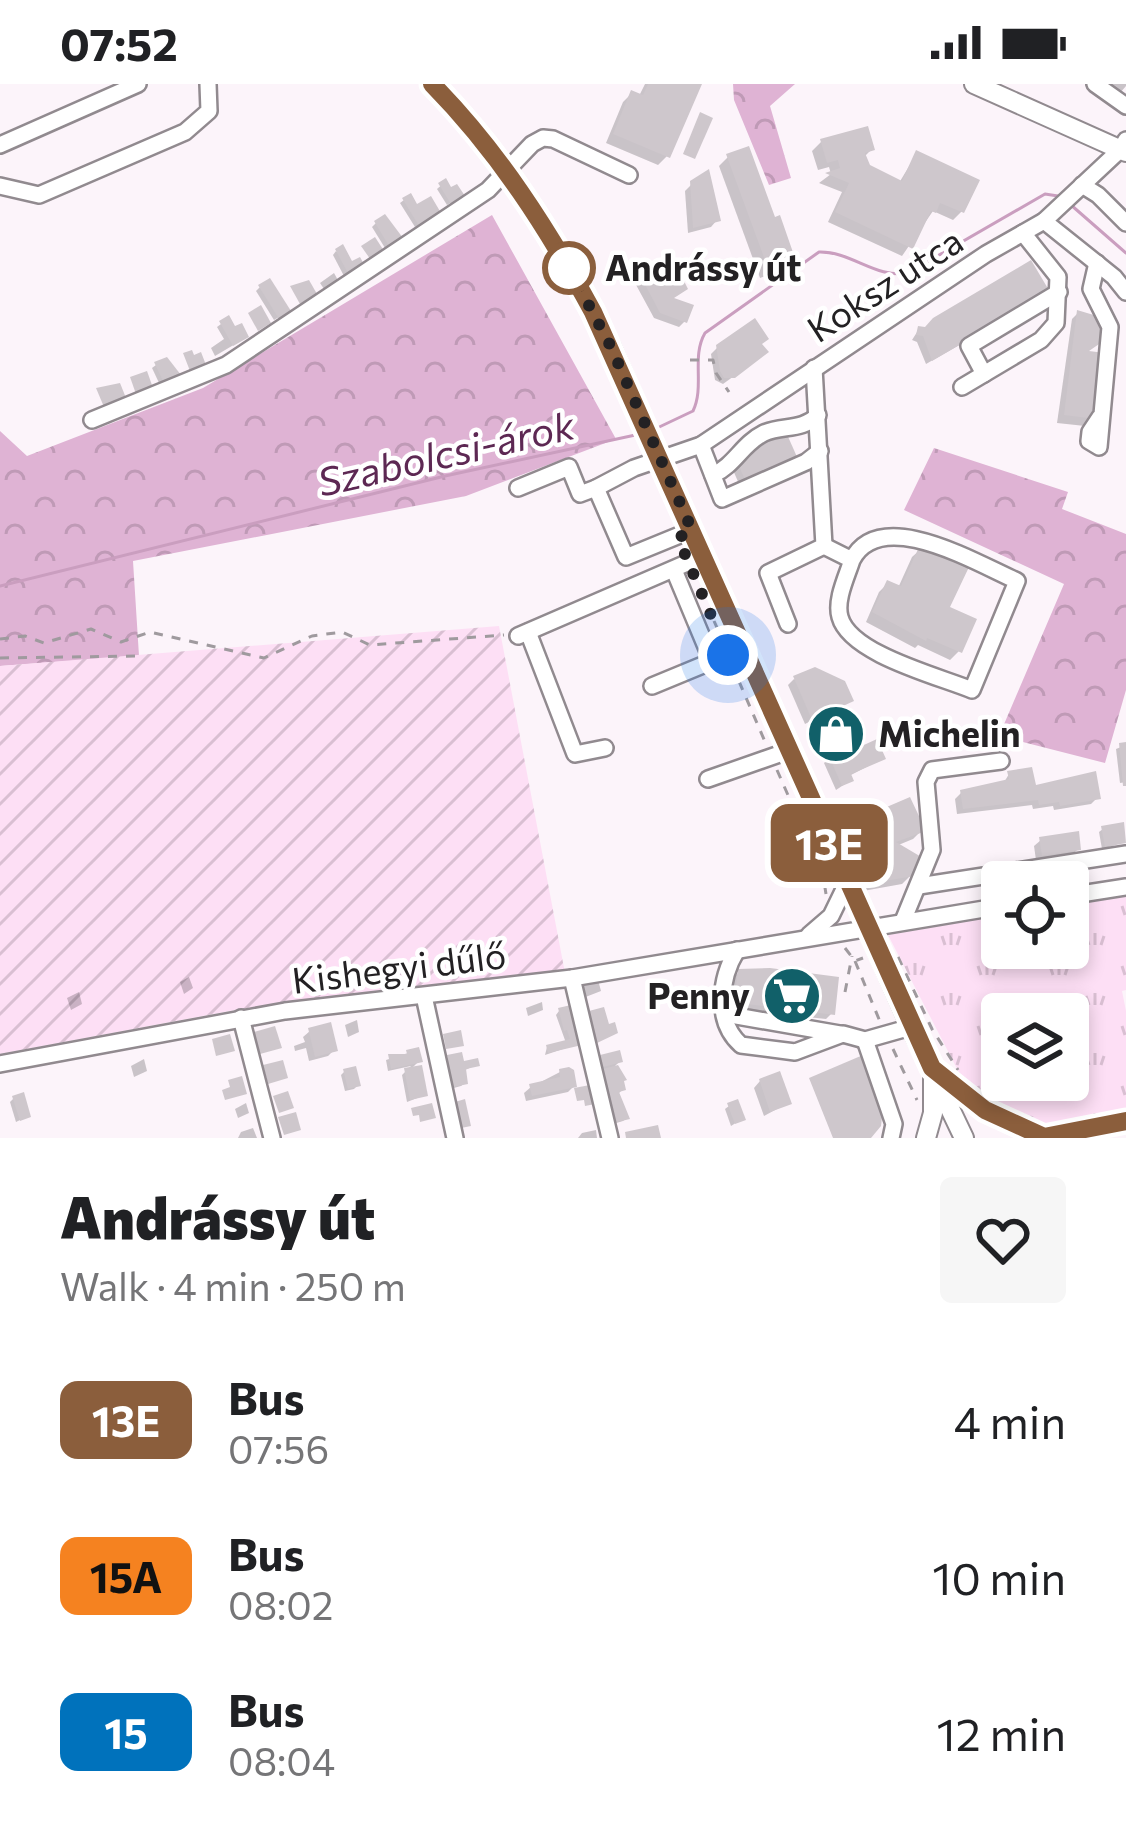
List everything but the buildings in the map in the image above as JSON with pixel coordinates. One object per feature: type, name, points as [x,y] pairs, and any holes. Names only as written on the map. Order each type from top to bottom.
[{"type":"main road","points":[[432,84],[508,172],[564,258],[703,556],[728,655],[847,883],[964,1138]]},
{"type":"main road","points":[[974,84],[1124,147]]},
{"type":"main road","points":[[932,1068],[985,1110],[1042,1138],[1126,1121]]},
{"type":"main road","points":[[926,1138],[933,1113],[932,1068]]},
{"type":"street","points":[[0,145],[138,84]]},
{"type":"street","points":[[0,186],[39,195],[185,132],[209,111],[208,84]]},
{"type":"street","points":[[1095,84],[1126,106]]},
{"type":"street","points":[[92,420],[226,365],[488,190],[543,138],[629,175]]},
{"type":"street","name":"Koksz utca","points":[[596,488],[634,468],[700,445],[1044,221],[1124,147]]},
{"type":"street","points":[[1076,190],[1126,212]]},
{"type":"street","points":[[1108,205],[1126,223]]},
{"type":"street","points":[[1044,221],[1126,292]]},
{"type":"street","points":[[962,387],[1053,329],[1058,277],[1023,233]]},
{"type":"street","points":[[1097,263],[1091,289],[1109,327],[1100,418]]},
{"type":"street","points":[[984,374],[969,346],[1059,292]]},
{"type":"street","points":[[814,368],[824,547]]},
{"type":"street","points":[[713,476],[730,468],[748,442],[767,432],[810,423],[818,415]]},
{"type":"street","points":[[700,445],[722,499],[806,463],[820,451]]},
{"type":"street","points":[[518,488],[569,467],[580,494],[596,488],[626,557],[692,530]]},
{"type":"street","points":[[879,536],[908,536],[1017,580],[972,690],[866,648],[848,631],[839,606],[852,560],[859,546],[879,536]]},
{"type":"street","points":[[788,624],[768,573],[824,547],[852,560]]},
{"type":"street","points":[[605,748],[575,754],[523,634],[703,556]]},
{"type":"street","points":[[652,686],[728,655],[674,570]]},
{"type":"street","points":[[708,779],[780,754]]},
{"type":"street","points":[[903,921],[932,850],[926,782],[932,770],[1000,760]]},
{"type":"street","points":[[919,886],[1126,854]]},
{"type":"street","points":[[807,937],[833,913],[847,883]]},
{"type":"street","points":[[1089,893],[1126,887]]},
{"type":"street","name":"Kishegyi dűlő","points":[[0,1064],[241,1018],[572,977],[807,937],[847,946],[866,927],[981,909]]},
{"type":"street","points":[[736,950],[723,976],[725,1014],[730,1032],[741,1045],[775,1052],[810,1048],[843,1034]]},
{"type":"street","points":[[572,977],[610,1138]]},
{"type":"street","points":[[424,996],[455,1138]]},
{"type":"street","points":[[725,1014],[865,1040],[910,1027]]},
{"type":"street","points":[[241,1018],[272,1138]]},
{"type":"street","points":[[865,1040],[894,1124],[891,1138]]},
{"type":"path","points":[[692,360],[713,359],[716,374],[729,392]]},
{"type":"path","points":[[714,620],[780,754],[823,875],[827,909],[833,913]]},
{"type":"path","points":[[0,640],[25,635],[44,643],[91,629],[122,642],[150,632],[264,658],[312,635],[342,632],[370,645],[523,634]]},
{"type":"path","points":[[0,658],[139,656]]},
{"type":"path","points":[[847,946],[855,962],[893,947],[932,1029],[965,1082]]},
{"type":"path","points":[[845,992],[847,946]]},
{"type":"green space","points":[[733,84],[795,84],[770,106],[791,178],[769,185],[734,100]]},
{"type":"green space","points":[[492,215],[616,439],[466,496],[133,561],[139,656],[0,666],[0,431],[27,456],[203,388]]},
{"type":"green space","points":[[934,448],[1068,492],[1062,509],[1126,534],[1126,690],[1105,763],[999,736],[1064,584],[904,510]]},
{"type":"green space","points":[[499,626],[565,973],[235,1010],[0,1054],[0,666]]},
{"type":"green space","points":[[1126,893],[1126,990],[1122,991],[1126,1129],[1044,1138],[1037,1121],[990,1101],[1089,1101],[1089,993],[981,993],[981,1097],[969,1092],[888,935],[981,919],[981,969],[1089,969],[1089,899]]},
{"type":"waterway","name":"Szabolcsi-árok","points":[[655,429],[693,411],[705,333],[819,252],[885,272],[908,273],[1045,194],[1058,196]]},
{"type":"waterway","name":"Szabolcsi-árok","points":[[1071,205],[1126,253]]},
{"type":"waterway","name":"Szabolcsi-árok","points":[[0,586],[445,476],[640,434]]},
{"type":"bus line","name":"13E","points":[[432,84],[526,197],[611,347],[932,1068],[985,1110],[1044,1137],[1126,1121]]},
{"type":"place","name":"Andrássy út","points":[[569,268]]},
{"type":"place","name":"Michelin","points":[[836,734]]},
{"type":"place","name":"Penny","points":[[792,996]]},
{"type":"route","points":[[569,268],[564,258],[611,347],[692,530],[678,538],[728,655]]}]
